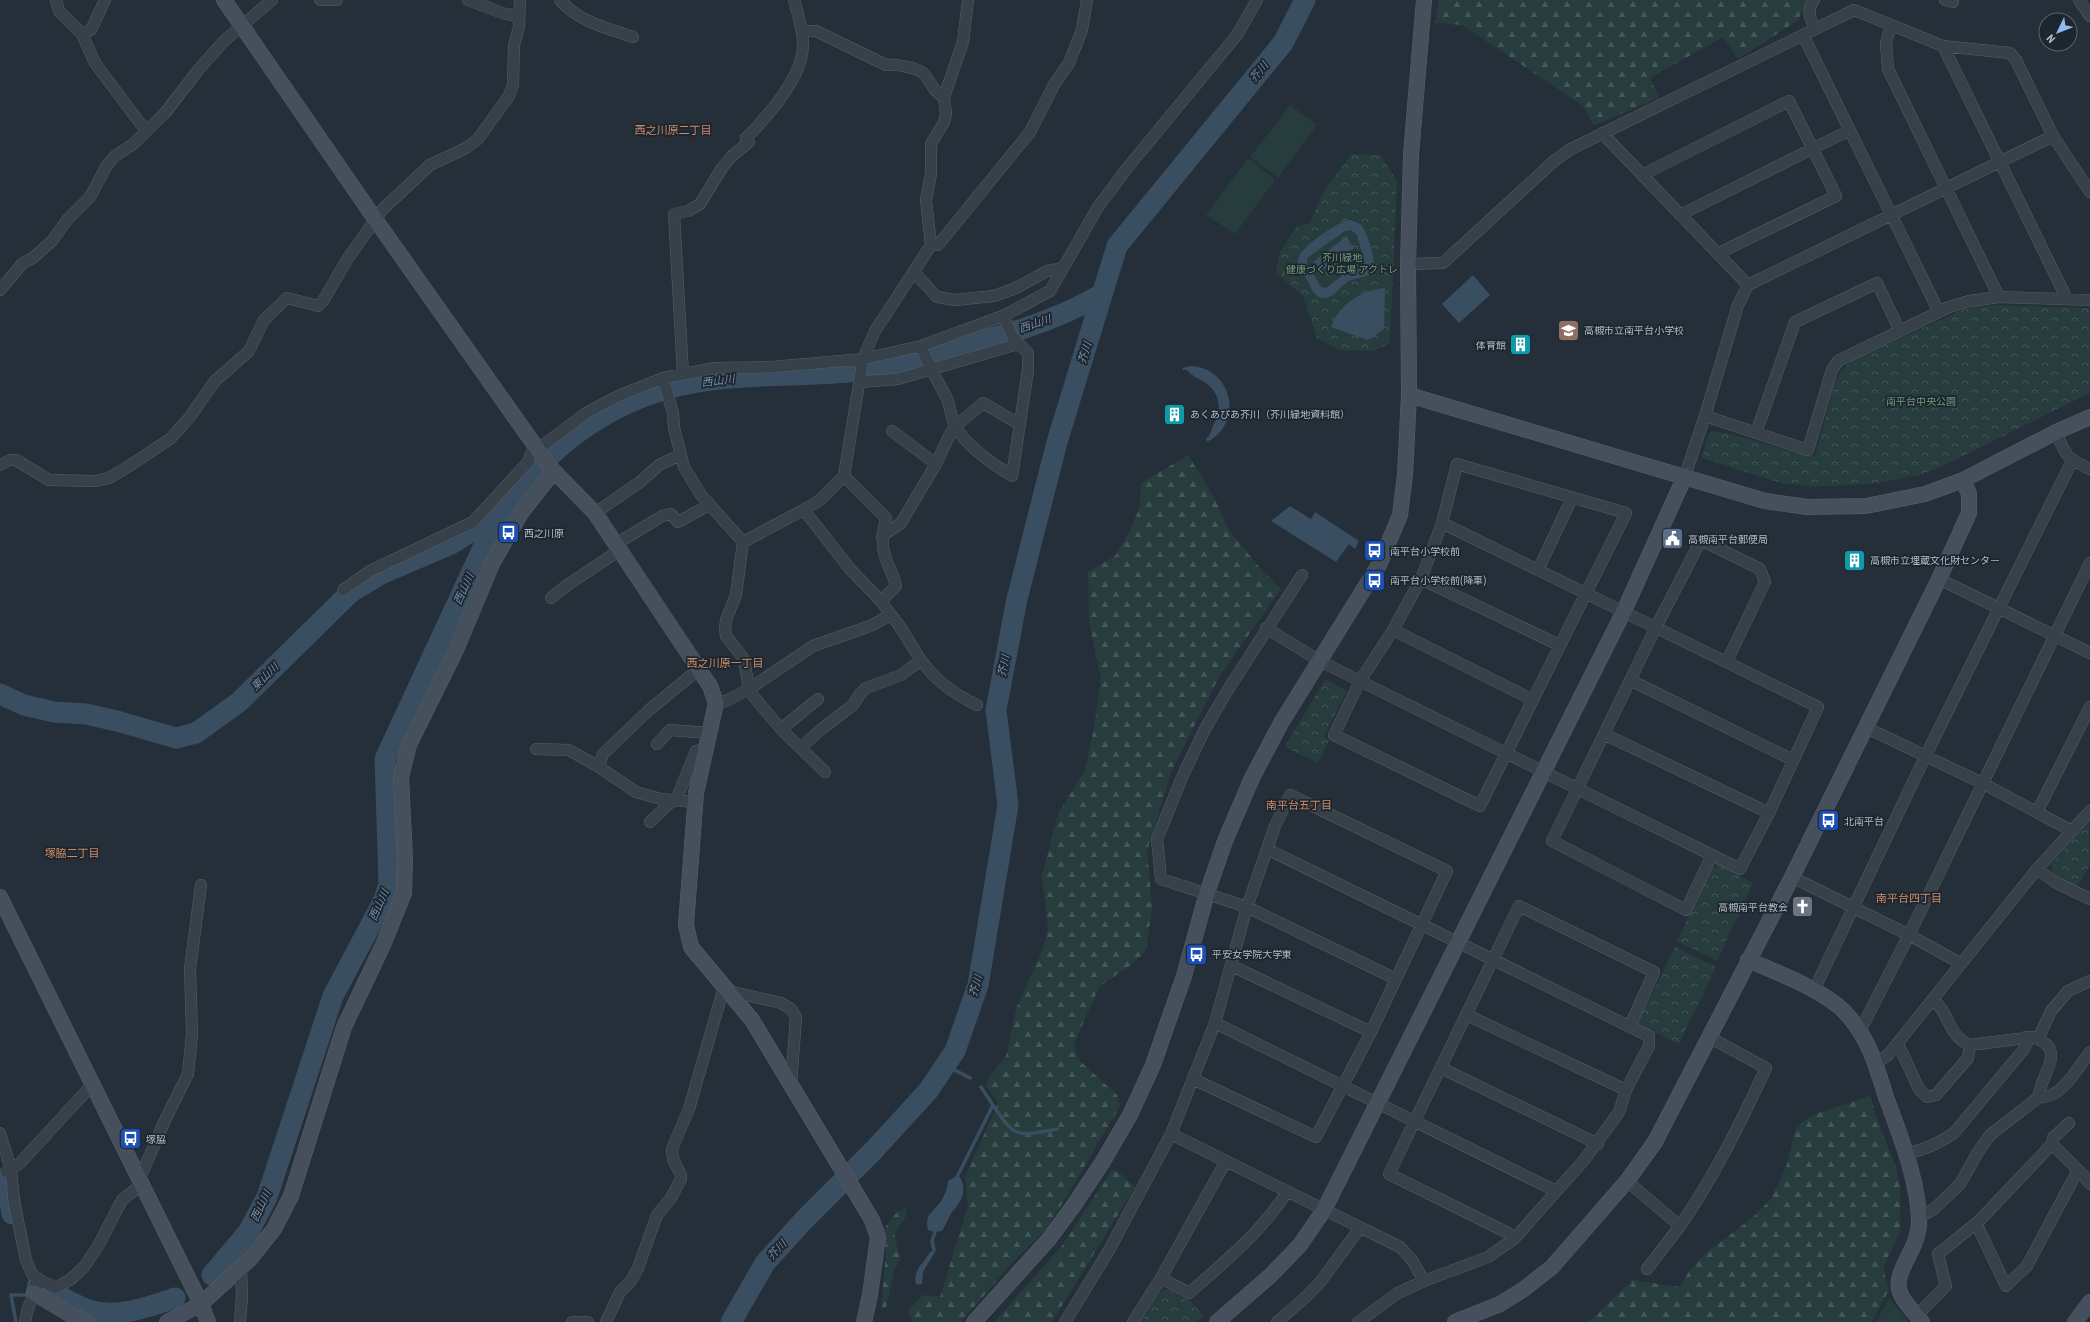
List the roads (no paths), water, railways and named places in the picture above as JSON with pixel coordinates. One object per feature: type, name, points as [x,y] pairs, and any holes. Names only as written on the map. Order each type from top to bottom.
[{"type":"street","points":[[56,0],[59,10],[82,34],[95,63],[146,131]]},
{"type":"street","points":[[82,34],[91,30],[105,0]]},
{"type":"street","points":[[224,0],[375,219],[552,469],[595,513],[710,686],[716,703],[696,802],[686,925],[691,947],[752,1020],[868,1213],[878,1237],[870,1295],[864,1322]]},
{"type":"street","points":[[0,290],[22,264],[34,257],[52,241],[67,220],[90,197],[107,165],[115,156],[132,145],[164,113],[198,69],[241,26],[272,0]]},
{"type":"street","points":[[320,0],[337,0]]},
{"type":"street","points":[[468,0],[505,14],[519,16]]},
{"type":"street","points":[[0,464],[10,460],[16,460],[49,480],[96,481],[109,478],[170,440],[189,418],[215,381],[249,351],[264,320],[288,298],[318,306],[383,209],[430,165],[466,148],[478,139],[510,96],[513,86],[514,45],[519,27],[520,0]]},
{"type":"street","points":[[560,0],[566,7],[581,18],[633,37]]},
{"type":"street","points":[[683,374],[674,214],[688,211],[700,204],[722,168],[732,156],[749,142],[746,138],[771,111],[796,72],[803,46],[802,31],[794,0]]},
{"type":"street","points":[[743,542],[820,500],[844,476],[862,362],[875,331],[931,245],[926,200],[931,174],[931,144],[944,122],[946,114],[944,97],[963,42],[968,0]]},
{"type":"street","points":[[931,245],[938,245],[1030,132],[1055,83],[1069,63],[1082,30],[1087,0]]},
{"type":"street","points":[[343,590],[370,571],[473,522],[528,462],[536,446],[586,413],[618,396],[683,374],[715,368],[862,362],[921,347],[1004,319],[1050,291],[1098,208],[1128,167],[1237,35],[1257,0]]},
{"type":"street","points":[[974,1322],[1049,1239],[1102,1163],[1130,1115],[1153,1065],[1184,976],[1207,893],[1225,841],[1252,778],[1281,723],[1380,563],[1400,515],[1406,475],[1409,395],[1408,264],[1411,155],[1424,0]]},
{"type":"street","points":[[1814,0],[1810,5],[1808,14],[1815,29]]},
{"type":"street","points":[[2079,0],[2090,16]]},
{"type":"street","points":[[1408,264],[1443,263],[1554,161],[1571,149],[1854,10],[1943,46],[2010,53],[2016,60],[2053,136],[2090,192]]},
{"type":"street","points":[[1891,25],[1886,43],[1888,69],[1999,297]]},
{"type":"street","points":[[802,31],[816,31],[886,65],[893,64],[919,71],[924,74],[937,93],[944,97]]},
{"type":"street","points":[[1803,35],[1939,312]]},
{"type":"street","points":[[1943,46],[2067,299]]},
{"type":"street","points":[[1642,175],[1789,101],[1836,196],[1719,254]]},
{"type":"street","points":[[1680,215],[1850,130]]},
{"type":"street","points":[[1602,133],[1748,285]]},
{"type":"street","points":[[1217,1322],[1270,1276],[1300,1245],[1324,1210],[1379,1103],[1542,772],[1624,611],[1685,476],[1705,416],[1738,305],[1748,285],[2053,136]]},
{"type":"street","points":[[914,272],[937,297],[955,300],[994,296],[1016,288],[1047,271],[1063,268]]},
{"type":"street","points":[[1756,433],[1795,322],[1877,283],[1900,331]]},
{"type":"street","points":[[1705,416],[1808,450],[1832,370],[1838,361],[1939,312],[1969,300],[1999,297],[2090,300]]},
{"type":"street","points":[[921,347],[930,370],[948,401],[955,427],[986,458],[1012,476],[1028,370],[1028,353],[1016,341],[1004,319]]},
{"type":"street","points":[[859,382],[898,379],[930,370],[1016,341]]},
{"type":"street","points":[[663,380],[669,397],[680,455],[684,467],[692,483],[743,542],[736,594],[725,629],[726,636],[744,659],[750,689],[754,697],[780,729],[825,772]]},
{"type":"street","points":[[1409,395],[1765,501],[1807,507],[1866,506],[1925,494],[1963,480],[2090,416]]},
{"type":"street","points":[[882,536],[901,523],[936,464],[950,434],[955,427],[983,404],[1019,424]]},
{"type":"street","points":[[892,432],[936,464]]},
{"type":"street","points":[[2056,432],[2066,454],[2072,461],[2090,469]]},
{"type":"street","points":[[595,513],[640,482],[659,465],[680,455]]},
{"type":"street","points":[[1814,990],[1925,757],[2072,461]]},
{"type":"street","points":[[1457,464],[1572,498],[1626,513],[1480,806],[1334,735],[1360,681],[1393,630],[1420,579],[1442,523],[1457,464]]},
{"type":"street","points":[[167,1322],[201,1304],[250,1259],[274,1229],[291,1196],[344,1027],[383,944],[404,893],[405,859],[401,777],[409,745],[456,650],[492,564],[521,513],[552,469]]},
{"type":"street","points":[[844,476],[886,518],[882,536],[885,556],[894,576],[896,586],[881,600]]},
{"type":"street","points":[[1459,1321],[1500,1304],[1524,1289],[1552,1267],[1627,1181],[1655,1142],[1792,877],[1939,579],[1969,513],[1969,494],[1963,480]]},
{"type":"street","points":[[1538,570],[1572,498]]},
{"type":"street","points":[[551,598],[618,547],[662,516],[671,514],[678,522],[710,505]]},
{"type":"street","points":[[804,510],[850,569],[881,600],[904,631],[921,660],[937,679],[948,689],[977,705]]},
{"type":"street","points":[[1266,628],[1320,660],[1360,681],[1506,755],[1740,869],[1769,813],[1818,707],[1442,523]]},
{"type":"street","points":[[1712,855],[1686,910],[1552,841],[1656,627],[1701,540],[1760,569],[1765,582],[1726,661]]},
{"type":"street","points":[[1860,1031],[1909,935],[2090,563]]},
{"type":"street","points":[[1302,575],[1266,628],[1205,729],[1183,775],[1157,839],[1161,879],[1247,907],[1396,978]]},
{"type":"street","points":[[1420,579],[1559,645]]},
{"type":"street","points":[[1939,579],[2090,653]]},
{"type":"street","points":[[716,703],[726,701],[750,689],[813,646],[870,626],[891,615]]},
{"type":"street","points":[[1393,630],[1533,700]]},
{"type":"street","points":[[800,748],[819,731],[854,705],[860,694],[866,688],[901,675],[921,660]]},
{"type":"street","points":[[600,767],[603,754],[649,710],[699,668]]},
{"type":"street","points":[[1630,680],[1793,760]]},
{"type":"street","points":[[780,729],[818,699]]},
{"type":"street","points":[[2037,812],[2090,707]]},
{"type":"street","points":[[1865,727],[1982,783],[2072,831]]},
{"type":"street","points":[[657,744],[670,730],[709,740]]},
{"type":"street","points":[[1604,734],[1769,813]]},
{"type":"street","points":[[650,822],[675,800],[696,751],[709,740]]},
{"type":"street","points":[[536,749],[570,750],[600,767],[636,792],[661,799],[696,802]]},
{"type":"street","points":[[1065,1322],[1108,1252],[1171,1134],[1215,1023],[1232,966],[1247,907],[1275,826],[1290,795],[1447,871],[1344,1087],[1316,1137],[1193,1079]]},
{"type":"street","points":[[1874,1064],[1888,1055],[1960,963],[2037,870],[2090,811]]},
{"type":"street","points":[[1267,849],[1421,926],[1649,1036],[1650,1046],[1626,1090],[1619,1112],[1598,1144],[1556,1191],[1535,1218],[1514,1239],[1488,1257],[1424,1281],[1398,1293],[1358,1322]]},
{"type":"street","points":[[2037,870],[2055,882],[2090,899]]},
{"type":"street","points":[[1792,877],[1909,935],[1960,963]]},
{"type":"street","points":[[37,1286],[56,1288],[71,1279],[84,1267],[98,1246],[122,1200],[140,1182],[166,1118],[188,1074],[192,1034],[190,969],[201,885]]},
{"type":"street","points":[[0,897],[201,1304],[208,1322]]},
{"type":"street","points":[[1514,1239],[1508,1233],[1389,1174],[1519,906],[1654,972],[1630,1026]]},
{"type":"street","points":[[1748,960],[1814,990],[1838,1006],[1860,1031],[1869,1049],[1906,1154],[1917,1196],[1918,1230],[1914,1243],[1898,1279],[1898,1288],[1901,1295],[1919,1319],[1946,1286],[1938,1254],[1976,1223],[2052,1144],[2052,1138],[2069,1123]]},
{"type":"street","points":[[1232,966],[1371,1032]]},
{"type":"street","points":[[1906,1154],[1934,1145],[1954,1133],[2024,1049],[2051,1011],[2068,991],[2090,981]]},
{"type":"street","points":[[726,989],[781,1003],[791,1009],[796,1017],[791,1084]]},
{"type":"street","points":[[606,1322],[620,1292],[631,1281],[638,1268],[657,1215],[670,1198],[680,1180],[681,1175],[673,1159],[672,1149],[689,1108],[726,989]]},
{"type":"street","points":[[1932,1000],[1942,1009],[1952,1032],[1962,1041],[1970,1045],[2032,1038],[2049,1046],[2052,1054],[2048,1071],[2039,1091],[2039,1097]]},
{"type":"street","points":[[1467,1014],[1626,1090]]},
{"type":"street","points":[[1215,1023],[1556,1191]]},
{"type":"street","points":[[1647,1269],[1680,1226],[1696,1202],[1726,1148],[1766,1068],[1709,1037]]},
{"type":"street","points":[[1896,1045],[1900,1048],[1919,1089],[1927,1098],[1936,1095],[1968,1058],[1970,1045]]},
{"type":"street","points":[[1918,1218],[1934,1209],[1960,1184],[1978,1152],[1990,1135],[2039,1097],[2050,1097],[2059,1091],[2090,1052]]},
{"type":"street","points":[[1441,1068],[1598,1144]]},
{"type":"street","points":[[7,1167],[19,1164],[92,1085]]},
{"type":"street","points":[[0,1133],[26,1260],[37,1286],[69,1314],[87,1322]]},
{"type":"street","points":[[1171,1134],[1400,1247],[1412,1260],[1424,1281]]},
{"type":"street","points":[[2052,1144],[2084,1172],[2090,1184]]},
{"type":"street","points":[[1133,1322],[1161,1278],[1226,1161]]},
{"type":"street","points":[[1976,1223],[2006,1286],[2027,1266],[2084,1172]]},
{"type":"street","points":[[1627,1181],[1680,1226]]},
{"type":"street","points":[[1161,1278],[1189,1293],[1248,1241],[1273,1214],[1287,1192]]},
{"type":"street","points":[[1277,1322],[1308,1295],[1321,1281],[1360,1228]]},
{"type":"street","points":[[240,1322],[242,1297],[241,1268]]},
{"type":"street","points":[[25,1322],[28,1308],[37,1286]]},
{"type":"street","points":[[2075,1322],[2090,1302]]},
{"type":"street","points":[[572,1322],[588,1322]]},
{"type":"water","points":[[1349,220],[1353,221],[1363,227],[1371,248],[1374,260],[1374,269],[1366,276],[1349,281],[1333,295],[1321,298],[1316,295],[1312,289],[1300,268],[1298,259],[1300,254],[1312,242]],"holes":[[[1351,230],[1357,235],[1365,264],[1360,268],[1343,275],[1326,288],[1321,287],[1307,263],[1307,258],[1345,231]]]},
{"type":"water","points":[[1346,237],[1354,248],[1320,272],[1313,262]]},
{"type":"water","points":[[1473,275],[1490,295],[1459,323],[1442,304]]},
{"type":"water","points":[[1385,288],[1384,329],[1368,340],[1331,327],[1340,311],[1352,300],[1360,295],[1376,289]]},
{"type":"water","points":[[1190,366],[1204,369],[1216,376],[1224,385],[1228,397],[1229,410],[1226,422],[1219,433],[1207,442],[1206,439],[1217,419],[1219,408],[1217,397],[1215,392],[1207,384],[1182,368]]},
{"type":"water","points":[[1290,506],[1311,519],[1315,512],[1359,541],[1355,549],[1349,544],[1336,562],[1271,521]]},
{"type":"water","points":[[958,1175],[964,1190],[959,1203],[942,1231],[935,1232],[928,1230],[928,1218],[942,1200],[948,1181]]},
{"type":"water","points":[[934,1250],[935,1252],[923,1272],[922,1284],[917,1285],[915,1276],[930,1252]]},
{"type":"waterway","name":"芥川","points":[[731,1322],[765,1263],[804,1220],[874,1150],[928,1091],[955,1051],[978,985],[1008,805],[996,710],[1017,599],[1057,442],[1117,246],[1283,43],[1305,0]]},
{"type":"waterway","name":"西山川","points":[[212,1275],[249,1231],[267,1197],[333,996],[384,900],[389,884],[385,759],[488,537],[507,506],[529,478],[554,453],[580,431],[610,412],[641,398],[675,387],[711,380],[849,372],[885,366],[1025,328],[1064,313],[1102,294]]},
{"type":"waterway","name":"東山川","points":[[0,694],[24,705],[54,712],[86,714],[117,721],[176,738],[196,733],[239,702],[351,592],[383,573],[451,544],[499,514]]},
{"type":"waterway","points":[[945,1065],[970,1078]]},
{"type":"waterway","points":[[958,1175],[993,1105],[981,1087]]},
{"type":"waterway","points":[[993,1105],[1007,1124],[1019,1133],[1026,1134],[1057,1129]]},
{"type":"waterway","name":"西山川","points":[[6,1178],[12,1214]]},
{"type":"waterway","points":[[934,1250],[932,1241],[935,1232]]},
{"type":"waterway","points":[[16,1322],[11,1295],[27,1295],[30,1279]]},
{"type":"waterway","name":"西山川","points":[[47,1289],[78,1306],[89,1310],[110,1313],[132,1311],[175,1298]]},
{"type":"place","name":"高槻市立南平台小学校","points":[[1569,330]]},
{"type":"place","name":"体育館","points":[[1521,345]]},
{"type":"place","name":"あくあぴあ芥川（芥川緑地資料館）","points":[[1175,414]]},
{"type":"place","name":"西之川原","points":[[508,533]]},
{"type":"place","name":"高槻南平台郵便局","points":[[1672,539]]},
{"type":"place","name":"南平台小学校前","points":[[1374,551]]},
{"type":"place","name":"高槻市立埋蔵文化財センター","points":[[1855,560]]},
{"type":"place","name":"南平台小学校前(降車)","points":[[1374,580]]},
{"type":"place","name":"北南平台","points":[[1828,821]]},
{"type":"place","name":"高槻南平台教会","points":[[1803,907]]},
{"type":"place","name":"平安女学院大学東","points":[[1196,954]]},
{"type":"place","name":"塚脇","points":[[131,1139]]},
{"type":"district","name":"西之川原二丁目","points":[[673,130]]},
{"type":"district","name":"西之川原一丁目","points":[[725,663]]},
{"type":"district","name":"南平台五丁目","points":[[1299,805]]},
{"type":"district","name":"塚脇二丁目","points":[[72,853]]},
{"type":"district","name":"南平台四丁目","points":[[1909,898]]},
{"type":"park label","name":"芥川緑地 健康づくり広場 アクトレ","points":[[1342,262]]},
{"type":"park label","name":"南平台中央公園","points":[[1921,401]]}]
